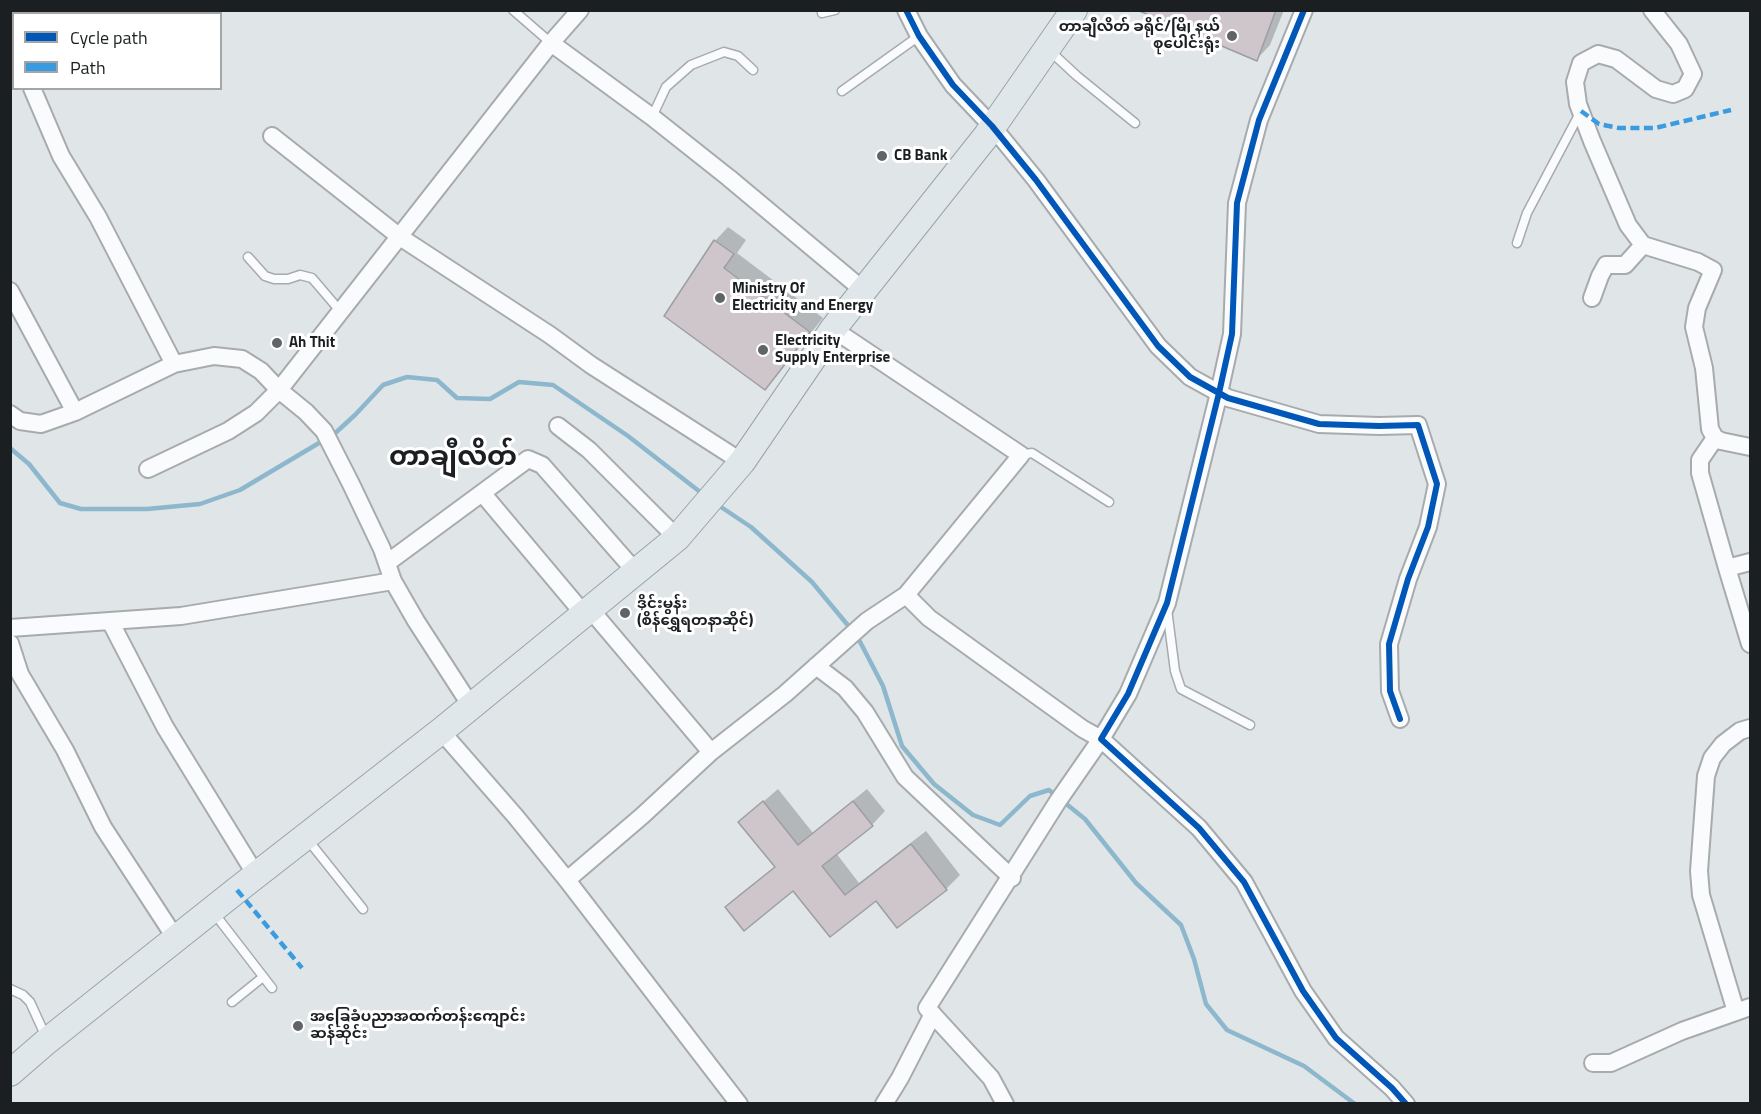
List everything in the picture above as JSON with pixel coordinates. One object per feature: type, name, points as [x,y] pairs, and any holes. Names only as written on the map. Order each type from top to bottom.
[{"type":"main road","points":[[10,1073],[256,875],[441,731],[676,538],[734,471],[833,329],[992,126],[1074,10]]},
{"type":"street","points":[[148,470],[228,431],[256,413],[279,390],[551,43],[580,10]]},
{"type":"street","points":[[906,10],[920,36],[953,84],[992,126],[1036,180],[1158,346],[1190,377],[1228,398],[1319,424],[1418,425],[1437,484],[1428,526],[1408,579],[1389,644],[1390,691],[1400,719]]},
{"type":"street","points":[[1005,1104],[991,1078],[927,1008],[1128,694],[1167,603],[1232,334],[1237,203],[1259,120],[1304,10]]},
{"type":"street","points":[[1652,10],[1679,44],[1693,74],[1685,89],[1673,94],[1656,89],[1616,59],[1598,54],[1581,63],[1575,82],[1581,111],[1615,197],[1628,225],[1643,245],[1698,262],[1713,270],[1697,308],[1694,327],[1704,368],[1710,429],[1715,438],[1721,441],[1750,447]]},
{"type":"street","points":[[551,43],[652,117],[863,290]]},
{"type":"street","points":[[34,90],[61,156],[98,217],[174,364]]},
{"type":"street","points":[[272,136],[400,237],[550,335],[734,471]]},
{"type":"street","points":[[1592,298],[1606,266],[1625,265],[1643,245]]},
{"type":"street","points":[[10,291],[15,311],[75,412]]},
{"type":"street","points":[[567,880],[642,816],[711,752],[784,694],[867,621],[906,596],[1021,455],[833,329]]},
{"type":"street","points":[[10,414],[20,421],[41,424],[75,412],[174,364],[214,356],[242,359],[261,371],[324,431],[336,452],[393,581],[471,706]]},
{"type":"street","points":[[558,426],[589,450],[676,538]]},
{"type":"street","points":[[1715,438],[1700,460],[1700,473],[1750,644]]},
{"type":"street","points":[[387,563],[528,459],[542,465],[634,571]]},
{"type":"street","points":[[483,494],[711,752]]},
{"type":"street","points":[[1726,568],[1750,562]]},
{"type":"street","points":[[10,628],[181,616],[393,581]]},
{"type":"street","points":[[906,596],[929,618],[1083,729],[1101,739],[1199,828],[1244,882],[1303,991],[1336,1038],[1392,1088],[1406,1104]]},
{"type":"street","points":[[110,621],[165,727],[256,875]]},
{"type":"street","points":[[10,643],[20,674],[64,750],[104,827],[176,939]]},
{"type":"street","points":[[816,666],[845,687],[865,712],[905,777],[1012,878]]},
{"type":"street","points":[[1593,1063],[1611,1064],[1682,1031],[1743,1009],[1701,895],[1699,871],[1706,776],[1712,758],[1723,744],[1740,731],[1750,728]]},
{"type":"street","points":[[441,731],[567,880],[738,1104]]},
{"type":"street","points":[[884,1104],[933,1014]]},
{"type":"lane","points":[[513,10],[551,43]]},
{"type":"lane","points":[[822,13],[835,10]]},
{"type":"lane","points":[[842,91],[920,36]]},
{"type":"lane","points":[[1047,49],[1135,123]]},
{"type":"lane","points":[[652,117],[666,87],[691,65],[724,52],[738,56],[753,70]]},
{"type":"lane","points":[[1517,243],[1527,213],[1581,111]]},
{"type":"lane","points":[[248,257],[265,276],[274,279],[288,279],[300,275],[312,278],[341,312]]},
{"type":"lane","points":[[1021,455],[1032,453],[1108,502]]},
{"type":"lane","points":[[1167,603],[1175,671],[1181,689],[1250,725]]},
{"type":"lane","points":[[305,837],[363,909]]},
{"type":"lane","points":[[212,910],[272,988]]},
{"type":"lane","points":[[232,1002],[263,977]]},
{"type":"lane","points":[[10,989],[23,995],[30,1002],[47,1041]]},
{"type":"building","name":"တာချီလိတ် ခရိုင်/မြို့နယ် စုပေါင်းရုံး","points":[[1137,10],[1276,10],[1257,61]]},
{"type":"building","name":"Ministry Of Electricity and Energy","points":[[714,240],[734,254],[724,268],[810,332],[765,390],[664,316]]},
{"type":"building","points":[[763,801],[798,845],[853,801],[873,826],[822,866],[845,895],[911,844],[947,890],[897,928],[876,901],[830,937],[793,891],[744,931],[725,907],[775,867],[738,822]]},
{"type":"waterway","points":[[332,436],[383,385],[407,377],[437,380],[457,398],[490,399],[519,382],[553,385],[628,436],[704,495]]},
{"type":"waterway","points":[[10,448],[29,464],[60,503],[81,509],[147,509],[200,504],[240,490],[324,440]]},
{"type":"waterway","points":[[718,505],[751,527],[812,582],[851,629]]},
{"type":"waterway","points":[[857,636],[883,686],[902,746],[934,784],[973,815],[1000,825],[1030,796],[1049,790],[1085,819],[1136,883],[1181,925],[1194,959],[1206,1004],[1227,1030],[1304,1066],[1355,1104]]},
{"type":"marked path","points":[[1581,111],[1599,124],[1619,128],[1655,128],[1731,110]]},
{"type":"marked path","points":[[237,890],[302,968]]},
{"type":"cycle path","points":[[906,10],[919,36],[953,85],[992,126],[1036,180],[1158,346],[1190,377],[1228,398],[1319,424],[1418,425],[1437,484],[1428,527],[1408,579],[1389,644],[1390,691],[1400,719]]},
{"type":"cycle path","points":[[1304,10],[1259,120],[1237,203],[1232,334],[1167,603],[1128,694],[1101,739],[1199,828],[1244,882],[1303,991],[1336,1038],[1392,1088],[1406,1104]]},
{"type":"place","name":"တာချီလိတ် ခရိုင်/မြို့နယ် စုပေါင်းရုံး","points":[[1232,36]]},
{"type":"place","name":"CB Bank","points":[[882,156]]},
{"type":"place","name":"Ministry Of Electricity and Energy","points":[[720,298]]},
{"type":"place","name":"Ah Thit","points":[[277,343]]},
{"type":"place","name":"Electricity Supply Enterprise","points":[[763,350]]},
{"type":"place","name":"ဒိုင်းမွန်း (စိန်ရွှေရတနာဆိုင်)","points":[[625,613]]},
{"type":"place","name":"အခြေခံပညာအထက်တန်းကျောင်း ဆန်ဆိုင်း","points":[[298,1026]]},
{"type":"district","name":"တာချီလိတ်","points":[[453,458]]}]
